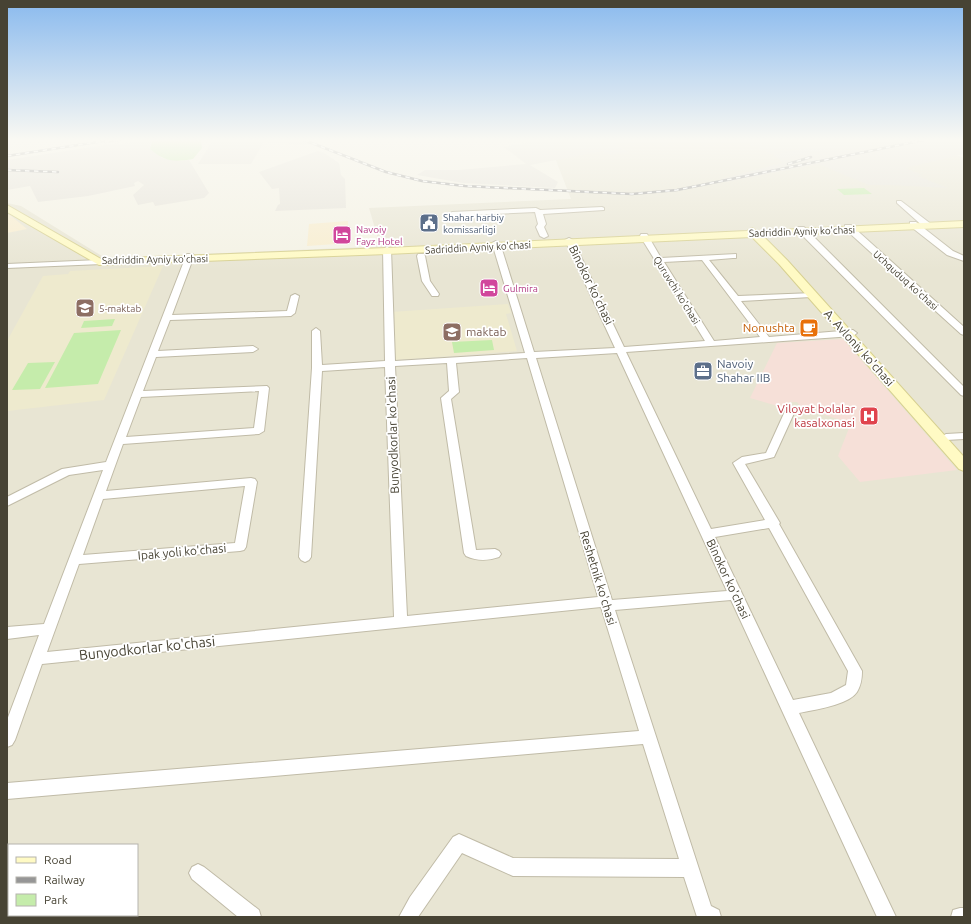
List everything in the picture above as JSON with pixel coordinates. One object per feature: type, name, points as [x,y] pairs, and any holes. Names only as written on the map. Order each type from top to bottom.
[{"type":"main road","name":"Sadriddin Ayniy ko'chasi","points":[[7,206],[101,261],[735,234],[760,235],[802,230],[964,223]]},
{"type":"main road","name":"Sadriddin Ayniy ko'chasi","points":[[644,238],[760,235],[802,230]]},
{"type":"main road","name":"A. Avloniy ko'chasi","points":[[760,235],[811,295],[849,333],[964,466]]},
{"type":"main road","name":"A. Avloniy ko'chasi","points":[[760,235],[964,457]]},
{"type":"street","points":[[899,202],[920,225],[950,253],[963,258]]},
{"type":"street","points":[[452,214],[602,209]]},
{"type":"street","points":[[539,212],[542,224],[540,227],[544,236]]},
{"type":"street","name":"Uchquduq ko'chasi","points":[[849,228],[964,332]]},
{"type":"street","points":[[802,230],[964,393]]},
{"type":"street","name":"Quruvchi ko'chasi","points":[[644,238],[711,343]]},
{"type":"street","name":"Binokor ko'chasi","points":[[570,241],[887,917]]},
{"type":"street","name":"Reshetnik ko'chasi","points":[[497,244],[606,604],[690,868],[708,914]]},
{"type":"street","name":"Bunyodkorlar ko'chasi","points":[[387,250],[390,364],[401,622]]},
{"type":"street","points":[[420,256],[426,281],[435,294]]},
{"type":"street","points":[[659,260],[733,256]]},
{"type":"street","points":[[7,740],[110,465],[190,258]]},
{"type":"street","points":[[704,258],[766,339]]},
{"type":"street","points":[[7,266],[101,261]]},
{"type":"street","points":[[736,299],[811,295]]},
{"type":"street","points":[[166,318],[291,313],[295,296]]},
{"type":"street","points":[[305,557],[317,368],[316,331]]},
{"type":"street","points":[[317,368],[622,350],[849,333]]},
{"type":"street","points":[[153,354],[253,348]]},
{"type":"street","points":[[450,361],[454,392],[446,398],[454,460],[470,553],[478,556],[496,554]]},
{"type":"street","points":[[120,441],[259,431],[264,388],[137,394]]},
{"type":"street","points":[[788,708],[839,696],[850,690],[855,682],[855,671],[774,523],[739,463],[744,459],[764,458],[770,455],[790,411]]},
{"type":"street","points":[[946,437],[964,436]]},
{"type":"street","points":[[8,500],[66,472],[110,465]]},
{"type":"street","name":"Ipak yoli ko'chasi","points":[[74,560],[240,547],[251,482],[99,495]]},
{"type":"street","points":[[707,534],[735,528],[774,523]]},
{"type":"street","name":"Bunyodkorlar ko'chasi","points":[[37,659],[401,622],[606,604],[735,595]]},
{"type":"street","points":[[7,633],[48,629]]},
{"type":"street","points":[[7,790],[648,737]]},
{"type":"street","points":[[408,917],[416,903],[459,843],[513,868],[690,868]]},
{"type":"street","points":[[198,873],[252,917]]},
{"type":"shaded area","points":[[7,183],[134,183],[135,186],[88,196],[38,202],[30,186],[7,190]]},
{"type":"shaded area","points":[[141,183],[203,183],[209,193],[204,198],[155,206],[153,202],[138,205],[133,195],[144,185]]},
{"type":"shaded area","points":[[268,183],[345,183],[346,208],[275,211],[280,204],[279,188],[272,189]]},
{"type":"shaded area","points":[[465,183],[557,183],[555,188]]},
{"type":"shaded area","points":[[565,183],[964,183],[964,917],[7,917],[7,203],[21,206],[105,258],[368,247],[379,242],[369,208],[571,199]]},
{"type":"shaded area","points":[[864,183],[936,183],[948,188],[890,185],[869,185]]},
{"type":"shaded area","points":[[7,215],[10,215],[27,229],[7,233]]},
{"type":"shaded area","points":[[348,221],[348,241],[336,242],[336,244],[307,246],[309,224]]},
{"type":"shaded area","name":"5-maktab","points":[[163,266],[104,400],[7,411],[7,341],[43,276],[68,274],[70,271]]},
{"type":"shaded area","name":"maktab","points":[[508,304],[511,313],[506,314],[517,351],[395,360],[391,312]]},
{"type":"shaded area","name":"Viloyat bolalar kasalxonasi","points":[[843,339],[957,470],[860,482],[838,456],[851,423],[802,408],[797,402],[791,402],[788,409],[750,398],[777,343]]},
{"type":"green space","points":[[864,188],[872,194],[844,195],[837,189]]},
{"type":"green space","points":[[115,319],[112,326],[81,328],[84,321]]},
{"type":"green space","points":[[121,330],[98,384],[45,388],[74,333]]},
{"type":"green space","points":[[492,340],[494,350],[454,353],[452,342]]},
{"type":"green space","points":[[55,362],[40,389],[12,390],[28,363]]},
{"type":"railway","points":[[440,183],[465,186],[632,194],[677,190],[711,183]]},
{"type":"place","name":"Shahar harbiy komissarligi","points":[[429,223]]},
{"type":"place","name":"Navoiy Fayz Hotel","points":[[342,235]]},
{"type":"place","name":"Gulmira","points":[[489,288]]},
{"type":"place","name":"5-maktab","points":[[85,308]]},
{"type":"place","name":"Nonushta","points":[[809,328]]},
{"type":"place","name":"maktab","points":[[452,332]]},
{"type":"place","name":"Navoiy Shahar IIB","points":[[703,371]]},
{"type":"place","name":"Viloyat bolalar kasalxonasi","points":[[869,416]]}]
